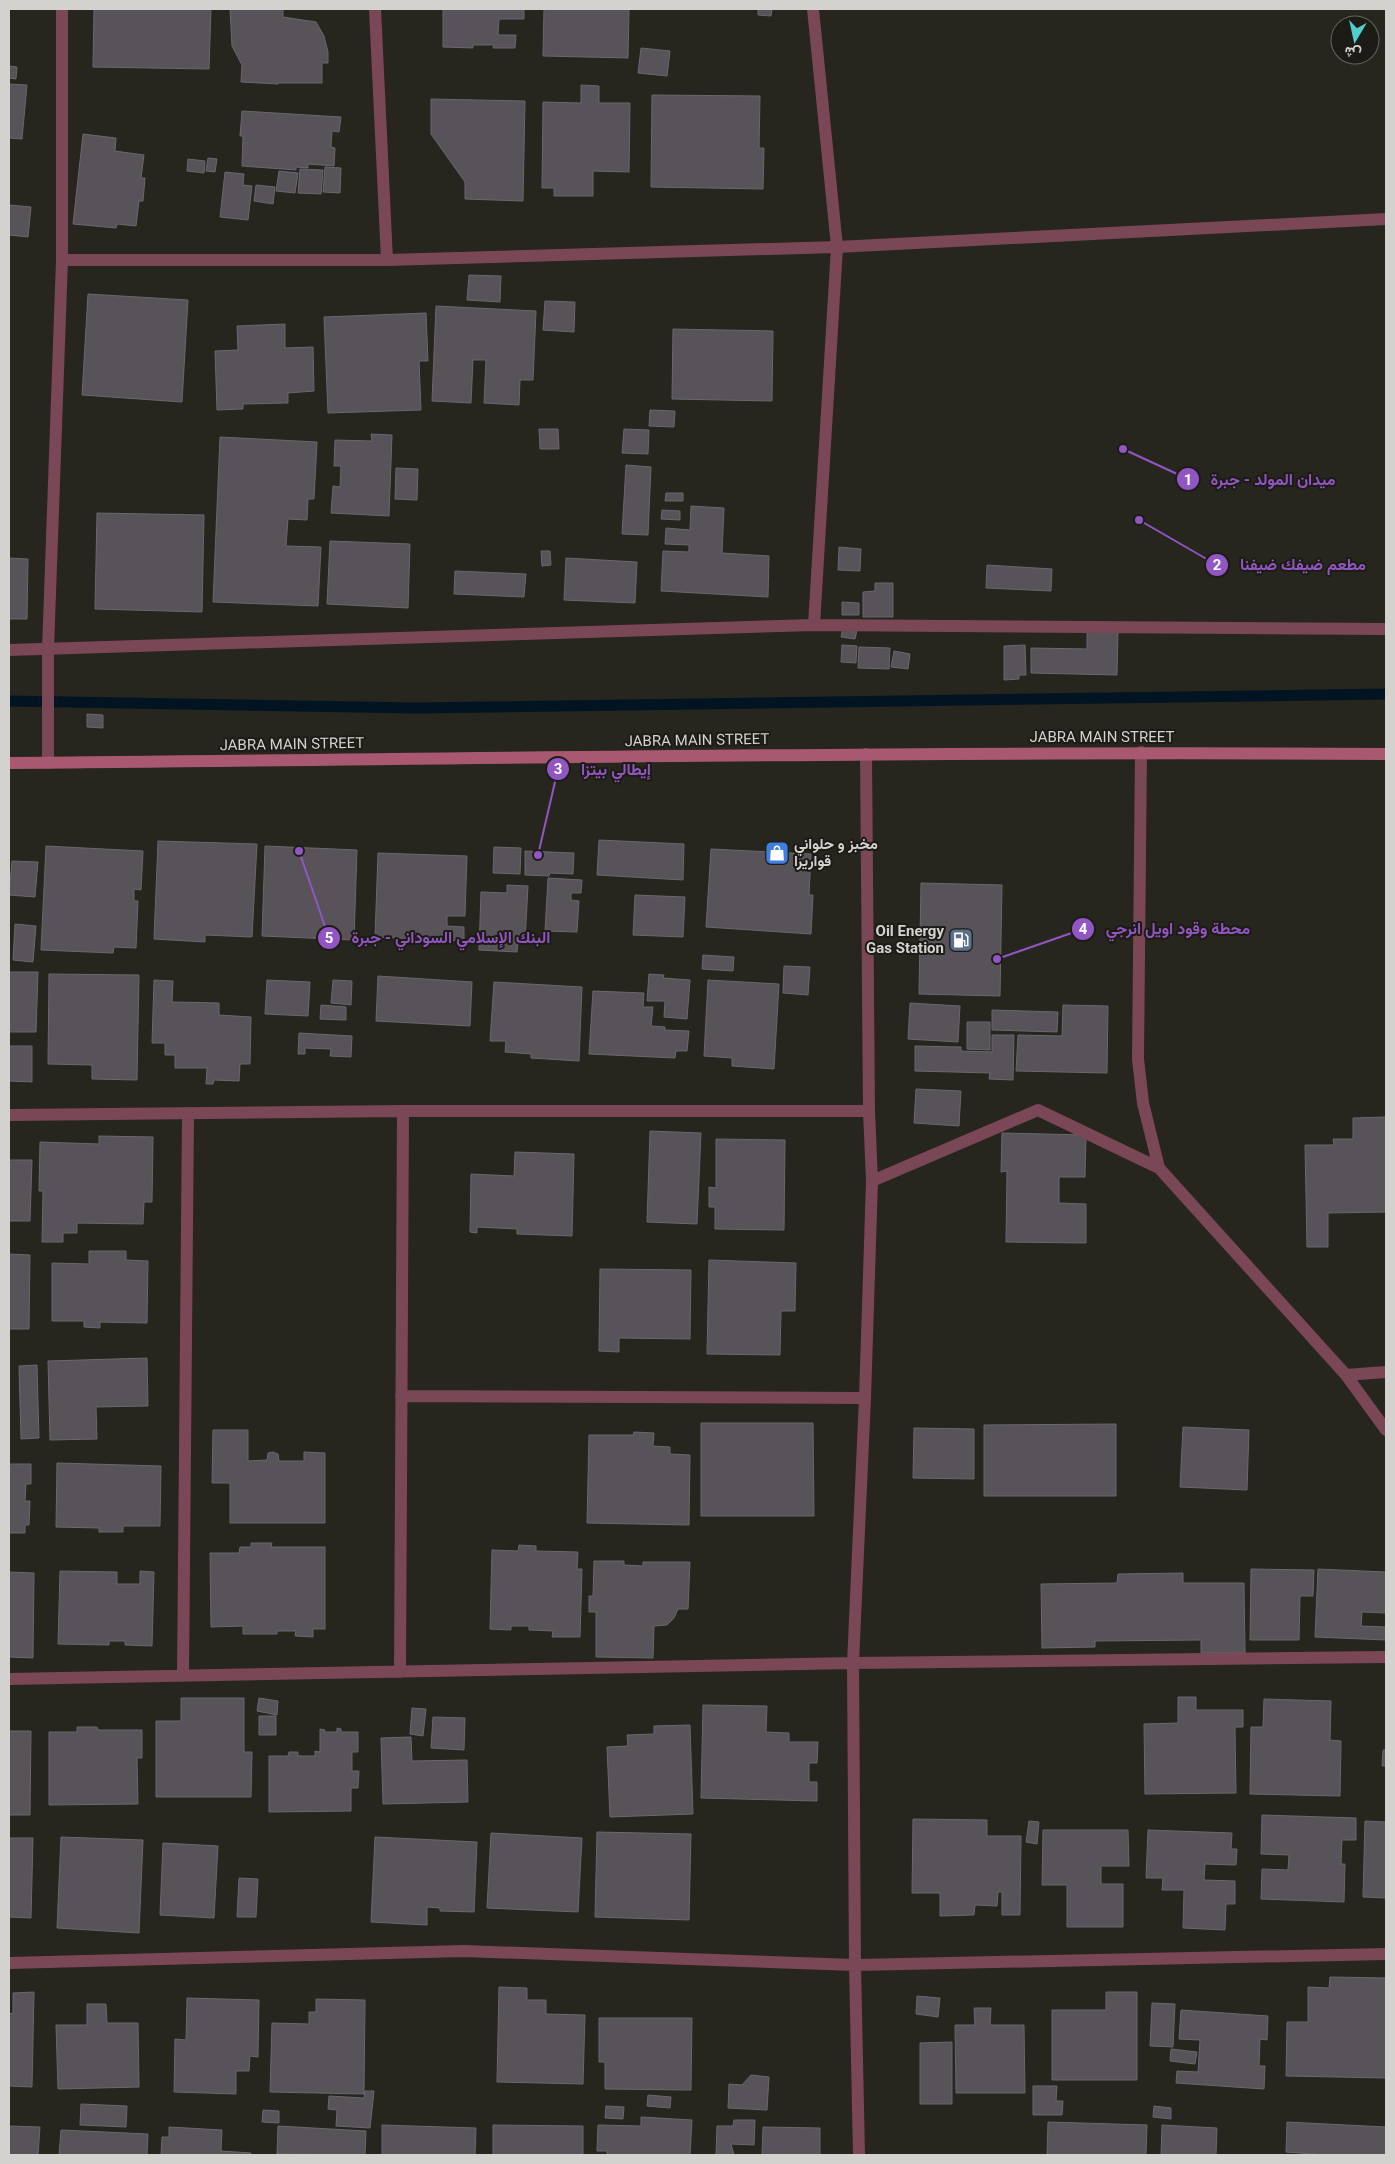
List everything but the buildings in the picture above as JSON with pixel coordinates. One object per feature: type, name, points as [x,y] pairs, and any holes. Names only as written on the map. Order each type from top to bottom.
[{"type":"main road","name":"JABRA MAIN STREET","points":[[9,763],[1141,752],[1386,754]]},
{"type":"street","points":[[48,763],[48,649],[62,260],[62,9]]},
{"type":"street","points":[[375,9],[387,260]]},
{"type":"street","points":[[813,9],[837,247],[814,625]]},
{"type":"street","points":[[62,260],[387,260],[837,247],[1386,219]]},
{"type":"street","points":[[9,650],[814,625],[1386,629]]},
{"type":"street","points":[[1141,752],[1138,1059],[1144,1103],[1159,1168]]},
{"type":"street","points":[[859,2155],[855,1965],[853,1663],[866,1398],[872,1181],[869,1111],[866,754]]},
{"type":"street","points":[[872,1181],[1038,1110],[1159,1168],[1346,1375],[1386,1430]]},
{"type":"street","points":[[9,1115],[403,1111],[869,1111]]},
{"type":"street","points":[[400,1672],[403,1111]]},
{"type":"street","points":[[183,1676],[188,1113]]},
{"type":"street","points":[[1346,1375],[1386,1372]]},
{"type":"street","points":[[401,1396],[866,1398]]},
{"type":"street","points":[[9,1679],[853,1663],[1386,1657]]},
{"type":"street","points":[[9,1963],[464,1951],[855,1965],[1386,1954]]},
{"type":"waterway","points":[[9,701],[416,708],[1386,694]]},
{"type":"place","name":"ميدان المولد - جبرة","points":[[1123,449]]},
{"type":"place","name":"مطعم ضيفك ضيفنا","points":[[1139,520]]},
{"type":"place","name":"البنك الإسلامي السوداني - جبرة","points":[[299,851]]},
{"type":"place","name":"مخبز و حلواني قواريرا","points":[[777,853]]},
{"type":"place","name":"إيطالي بيتزا","points":[[538,855]]},
{"type":"place","name":"Oil Energy Gas Station","points":[[961,940]]},
{"type":"place","name":"محطة وقود اويل انرجي","points":[[997,959]]}]
